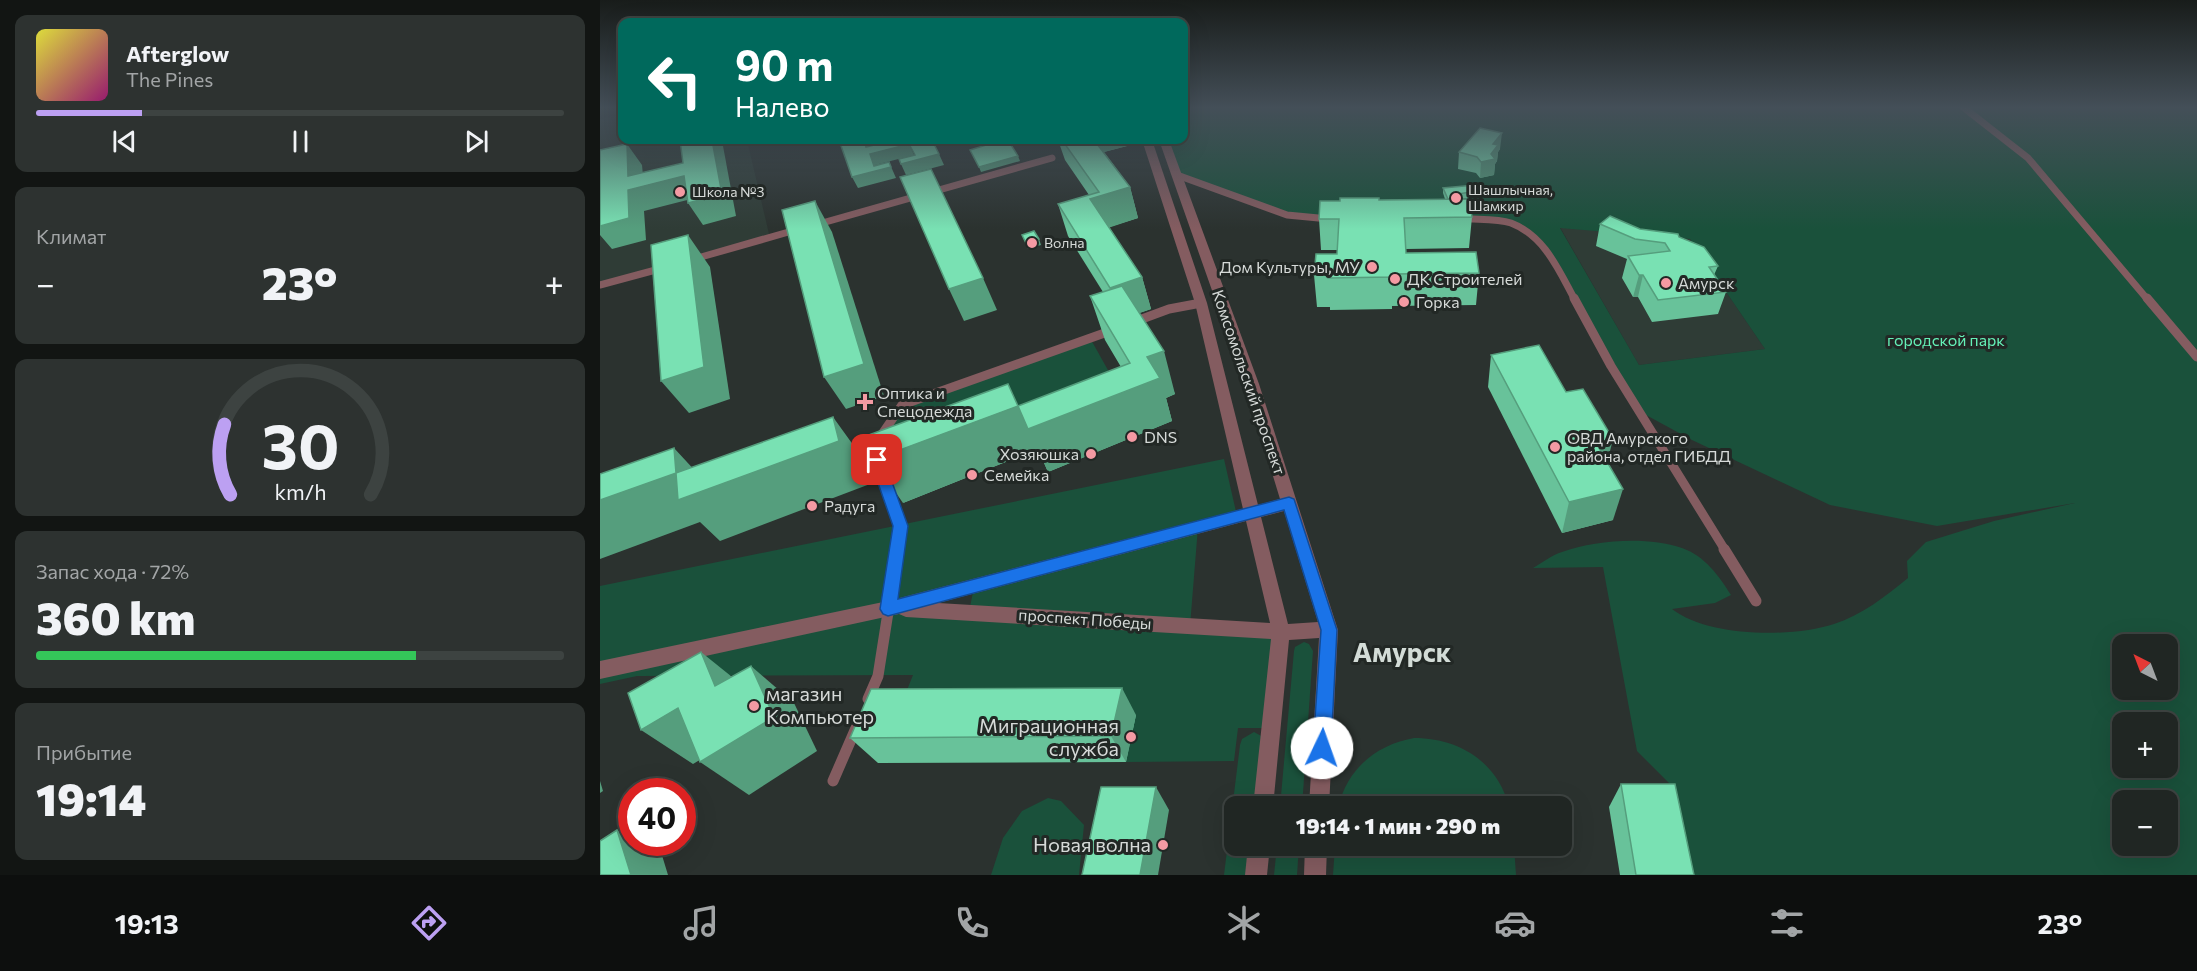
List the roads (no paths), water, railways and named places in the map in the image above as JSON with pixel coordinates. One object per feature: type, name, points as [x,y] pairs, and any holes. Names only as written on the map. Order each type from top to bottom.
[{"type":"street","name":"Комсомольский проспект","points":[[1150,148],[1201,303],[1281,632],[1264,796]]},
{"type":"street","name":"Комсомольский проспект","points":[[1167,148],[1252,384],[1329,630],[1320,796]]},
{"type":"street","name":"проспект Победы","points":[[600,670],[888,609],[1289,503]]},
{"type":"street","name":"проспект Победы","points":[[888,609],[1281,632],[1329,630]]},
{"type":"street","points":[[1256,875],[1258,856]]},
{"type":"street","points":[[1315,875],[1316,856]]},
{"type":"lane","points":[[2015,148],[2028,158],[2197,357]]},
{"type":"lane","points":[[688,261],[1052,158]]},
{"type":"lane","points":[[1177,175],[1287,215],[1339,219]]},
{"type":"lane","points":[[1447,218],[1482,218],[1510,223],[1531,235],[1551,255],[1611,366],[1756,601]]},
{"type":"lane","points":[[600,285],[677,264]]},
{"type":"lane","points":[[833,781],[878,676],[901,526],[873,447],[902,405],[1169,309],[1201,303]]},
{"type":"place","name":"Школа №3","points":[[680,192]]},
{"type":"place","name":"Шашлычная, Шамкир","points":[[1456,198]]},
{"type":"place","name":"Волна","points":[[1032,243]]},
{"type":"place","name":"Дом Культуры, МУ","points":[[1372,267]]},
{"type":"place","name":"ДК Строителей","points":[[1395,279]]},
{"type":"place","name":"Амурск","points":[[1666,283]]},
{"type":"place","name":"Горка","points":[[1404,302]]},
{"type":"place","name":"Оптика и Спецодежда","points":[[865,402]]},
{"type":"place","name":"DNS","points":[[1132,437]]},
{"type":"place","name":"ОВД Амурского района, отдел ГИБДД","points":[[1555,447]]},
{"type":"place","name":"Хозяюшка","points":[[1091,454]]},
{"type":"place","name":"Семейка","points":[[972,475]]},
{"type":"place","name":"Радуга","points":[[812,506]]},
{"type":"place","name":"магазин Компьютер","points":[[754,706]]},
{"type":"place","name":"Миграционная служба","points":[[1131,737]]},
{"type":"place","name":"Новая волна","points":[[1163,845]]},
{"type":"district","name":"Амурск","points":[[1402,653]]},
{"type":"park label","name":"городской парк","points":[[1946,340]]}]
